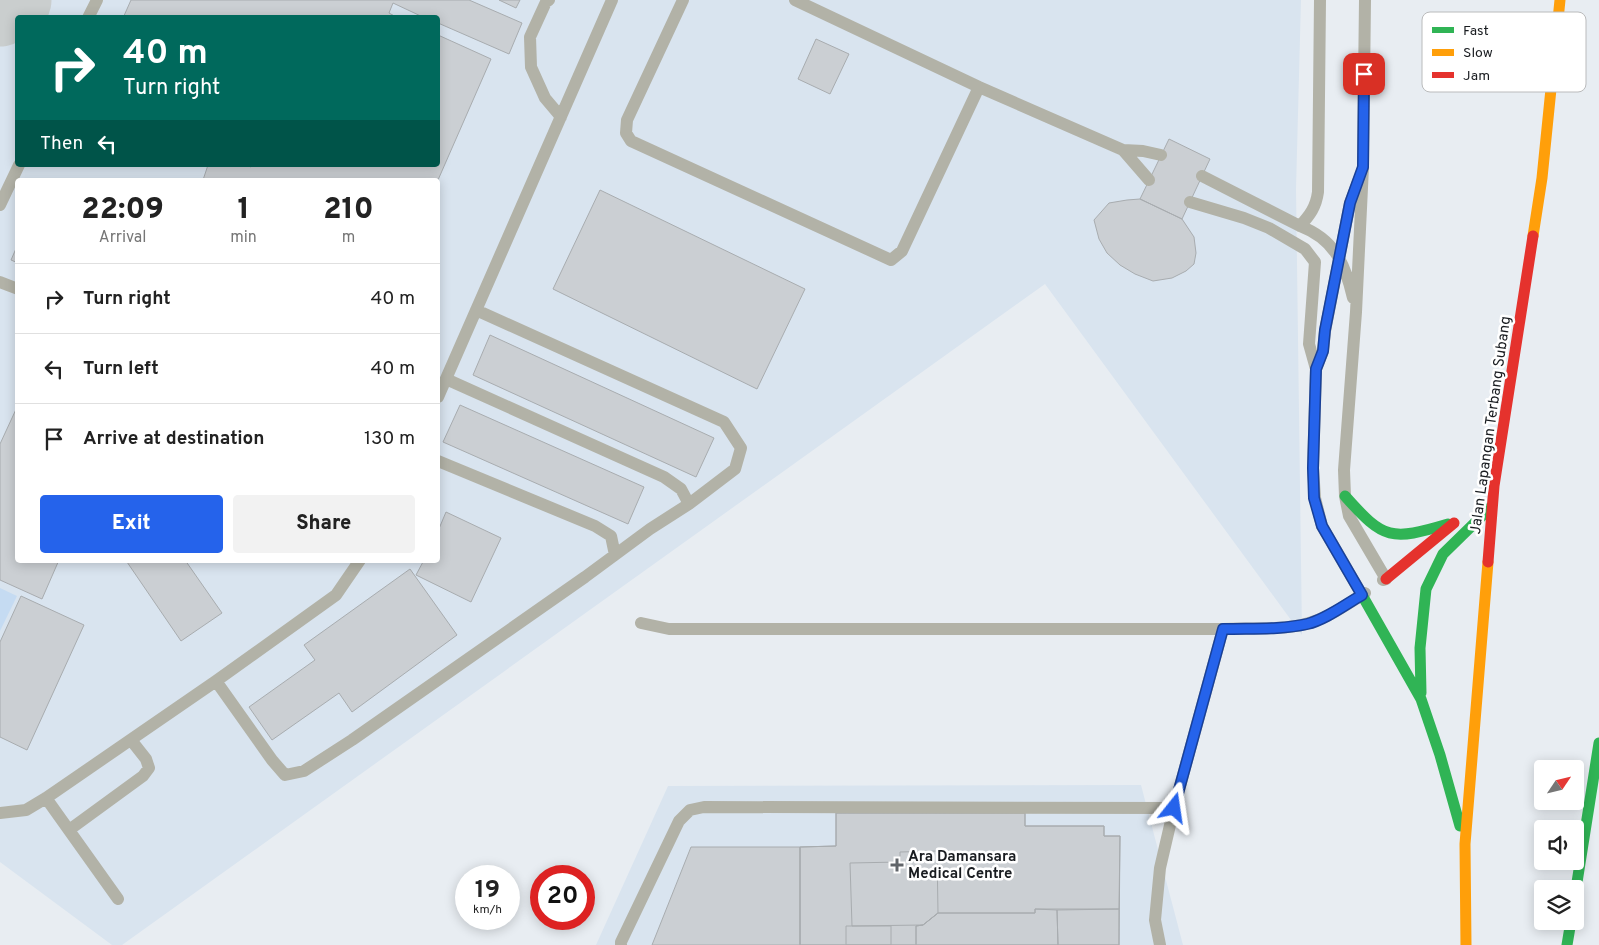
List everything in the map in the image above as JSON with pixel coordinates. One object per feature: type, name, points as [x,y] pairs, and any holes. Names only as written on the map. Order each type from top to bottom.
[{"type":"main road","name":"Jalan Lapangan Terbang Subang","points":[[1466,945],[1465,844],[1494,486],[1542,178],[1551,92]]},
{"type":"main road","points":[[1481,498],[1494,486]]},
{"type":"main road","points":[[1345,496],[1362,515],[1382,531],[1406,535],[1459,519],[1386,579]]},
{"type":"main road","points":[[1421,699],[1420,648],[1426,589],[1444,554],[1492,507]]},
{"type":"main road","points":[[1362,595],[1421,699],[1440,755],[1465,844]]},
{"type":"main road","points":[[1577,880],[1599,743]]},
{"type":"main road","points":[[1567,945],[1570,930]]},
{"type":"lane","points":[[89,15],[96,0]]},
{"type":"lane","points":[[549,0],[546,2],[530,36],[531,67],[545,98],[561,118]]},
{"type":"lane","points":[[440,392],[612,0]]},
{"type":"lane","points":[[684,0],[627,120],[626,133],[631,141],[891,260],[902,252],[979,86]]},
{"type":"lane","points":[[795,0],[979,86],[1123,150],[1143,151],[1161,155]]},
{"type":"lane","points":[[1300,226],[1316,203],[1318,192],[1320,0]]},
{"type":"lane","points":[[641,623],[669,630],[1223,629],[1281,627],[1309,624],[1362,595],[1386,579],[1349,516],[1345,496],[1344,470],[1356,312],[1363,167],[1365,0]]},
{"type":"lane","points":[[1123,150],[1149,180]]},
{"type":"lane","points":[[0,206],[18,167]]},
{"type":"lane","points":[[1316,369],[1323,351],[1325,330],[1350,203],[1363,167]]},
{"type":"lane","points":[[1202,176],[1300,226],[1314,231],[1328,242],[1340,258],[1350,286],[1356,312]]},
{"type":"lane","points":[[1190,202],[1244,218],[1268,228],[1306,249],[1315,262],[1309,344],[1316,369],[1314,498],[1322,526],[1362,595]]},
{"type":"lane","points":[[0,282],[15,288]]},
{"type":"lane","points":[[216,681],[272,760],[285,775],[304,771],[615,556],[735,469],[741,448],[724,422],[476,310]]},
{"type":"lane","points":[[446,379],[664,478],[681,489],[689,504]]},
{"type":"lane","points":[[440,462],[595,526],[611,536],[615,556]]},
{"type":"lane","points":[[0,813],[26,810],[46,798],[216,681],[336,595],[358,563]]},
{"type":"lane","points":[[1160,945],[1155,920],[1160,868],[1174,808],[1223,629]]},
{"type":"lane","points":[[69,830],[143,776],[149,768],[146,759],[131,740]]},
{"type":"lane","points":[[46,798],[118,899]]},
{"type":"lane","points":[[621,945],[679,821],[690,810],[704,807],[1174,808]]},
{"type":"shaded area","points":[[0,0],[1301,0],[1296,189],[1302,635],[1045,284],[122,945],[112,945],[0,862]]},
{"type":"shaded area","points":[[0,588],[17,596],[0,631]]},
{"type":"shaded area","name":"Ara Damansara Medical Centre","points":[[1141,785],[1183,945],[596,945],[668,786]]},
{"type":"building","points":[[131,0],[469,0],[522,23],[509,54],[440,24],[440,15],[419,15],[393,3],[389,13],[393,15],[124,15]]},
{"type":"building","points":[[499,0],[520,0],[516,8]]},
{"type":"building","points":[[440,36],[491,59],[439,178],[204,178],[207,167],[440,167]]},
{"type":"building","points":[[816,39],[849,54],[830,94],[798,79]]},
{"type":"building","points":[[1169,139],[1210,159],[1182,219],[1140,199]]},
{"type":"building","points":[[600,190],[805,289],[757,389],[553,289]]},
{"type":"building","points":[[1140,199],[1182,219],[1194,237],[1196,253],[1194,264],[1186,271],[1172,278],[1153,281],[1135,274],[1120,265],[1107,253],[1099,239],[1094,220],[1109,203]]},
{"type":"building","points":[[15,251],[15,262],[11,260]]},
{"type":"building","points":[[490,335],[714,438],[696,477],[473,375]]},
{"type":"building","points":[[460,405],[644,487],[628,524],[443,442]]},
{"type":"building","points":[[15,412],[15,563],[58,563],[42,599],[0,580],[0,444]]},
{"type":"building","points":[[446,512],[501,538],[471,602],[416,575],[422,563],[440,563],[440,526]]},
{"type":"building","points":[[128,563],[187,563],[222,613],[181,641]]},
{"type":"building","points":[[410,569],[457,635],[352,712],[339,693],[272,740],[249,707],[315,660],[304,645]]},
{"type":"building","points":[[21,596],[84,625],[27,750],[0,737],[0,642]]},
{"type":"building","points":[[836,813],[1025,813],[1025,826],[1104,826],[1104,836],[1120,836],[1119,945],[800,945],[800,847],[836,846]]},
{"type":"building","points":[[836,813],[1025,813],[1025,826],[1104,826],[1104,836],[1120,836],[1119,909],[1035,909],[1035,913],[938,913],[923,925],[916,926],[916,945],[800,945],[800,847],[836,846]]},
{"type":"building","points":[[691,847],[800,847],[800,945],[652,945]]},
{"type":"building","points":[[937,851],[938,913],[923,925],[852,926],[850,863],[900,862],[900,852]]},
{"type":"building","points":[[1035,909],[1057,910],[1058,945],[916,945],[916,926],[923,925],[938,913],[1035,913]]},
{"type":"building","points":[[1119,909],[1119,945],[1058,945],[1057,910]]},
{"type":"building","points":[[846,926],[891,926],[891,945],[846,945]]},
{"type":"taxiway","points":[[0,9],[14,0]]},
{"type":"traffic: fast","points":[[1345,496],[1370,521],[1380,529],[1390,533],[1413,533],[1448,524]]},
{"type":"traffic: fast","points":[[1421,693],[1420,648],[1426,589],[1443,554],[1491,507]]},
{"type":"traffic: fast","points":[[1362,595],[1421,699],[1440,755],[1460,826]]},
{"type":"traffic: fast","points":[[1577,880],[1599,743]]},
{"type":"traffic: fast","points":[[1567,945],[1570,930]]},
{"type":"traffic: slow","points":[[1559,12],[1560,0]]},
{"type":"traffic: slow","points":[[1533,236],[1542,178],[1551,92]]},
{"type":"traffic: slow","points":[[1466,945],[1465,844],[1488,562]]},
{"type":"traffic: jam","points":[[1488,562],[1494,486],[1533,236]]},
{"type":"traffic: jam","points":[[1386,579],[1454,523]]},
{"type":"place","name":"Ara Damansara Medical Centre","points":[[897,865]]},
{"type":"route","points":[[1174,808],[1223,629],[1309,624],[1362,595],[1322,526],[1314,498],[1313,468],[1316,369],[1323,351],[1325,330],[1350,203],[1363,167],[1364,74]]}]
